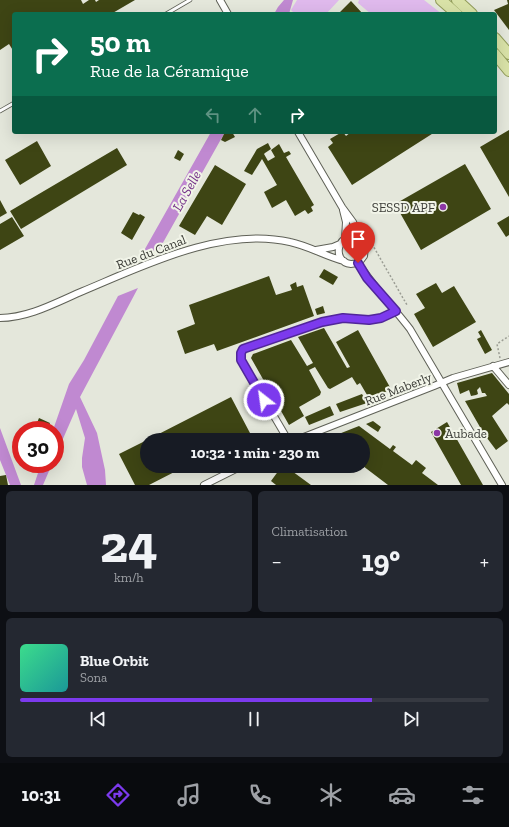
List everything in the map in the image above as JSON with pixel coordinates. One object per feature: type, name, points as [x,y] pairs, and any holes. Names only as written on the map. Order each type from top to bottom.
[{"type":"main road","points":[[441,0],[455,12]]},
{"type":"main road","points":[[457,0],[470,12]]},
{"type":"main road","points":[[497,40],[509,54]]},
{"type":"main road","points":[[497,56],[509,70]]},
{"type":"street","points":[[220,0],[227,12]]},
{"type":"street","points":[[299,134],[342,207],[353,222],[365,247],[364,256],[358,263],[350,264],[344,261],[338,251],[342,242],[346,222],[342,207]]},
{"type":"street","points":[[316,250],[333,247],[352,237],[360,239]]},
{"type":"street","name":"Rue du Canal","points":[[0,318],[10,318],[24,315],[157,260],[189,249],[217,242],[268,238],[289,241],[316,250],[326,256],[344,261]]},
{"type":"street","points":[[358,263],[367,278],[396,311],[410,330],[502,485]]},
{"type":"street","points":[[284,433],[241,360],[241,353],[243,349],[322,322],[343,318],[369,320],[381,318],[396,311]]},
{"type":"street","name":"Rue Maberly","points":[[314,433],[442,384],[453,378],[509,362]]},
{"type":"street","points":[[494,366],[509,385]]},
{"type":"street","points":[[204,485],[228,473]]},
{"type":"lane","points":[[169,12],[190,0]]},
{"type":"lane","points":[[0,111],[12,104]]},
{"type":"path","points":[[370,241],[407,305]]},
{"type":"path","points":[[501,364],[497,344],[509,336]]},
{"type":"shaded area","points":[[297,0],[339,0],[328,12],[293,12],[291,10]]},
{"type":"shaded area","points":[[359,0],[424,0],[439,12],[369,12],[358,3]]},
{"type":"water","points":[[284,0],[293,0],[290,12],[275,12]]},
{"type":"water","name":"La Selle","points":[[210,134],[224,134],[160,248],[141,256]]},
{"type":"water","points":[[138,288],[80,397],[97,433],[105,470],[106,485],[87,485],[82,467],[85,438],[76,409],[64,436],[64,421],[56,421],[69,384],[84,360],[118,296]]},
{"type":"water","points":[[0,428],[12,461],[12,473],[17,473],[21,485],[10,485],[0,460]]},
{"type":"water","points":[[38,473],[48,473],[43,485],[34,485]]},
{"type":"building","points":[[0,0],[81,0],[83,4],[89,0],[95,0],[96,2],[99,0],[135,0],[114,12],[12,12],[12,49],[9,44],[0,50]]},
{"type":"building","points":[[507,0],[509,0],[509,30],[494,10],[508,4]]},
{"type":"building","points":[[351,1],[361,12],[340,12]]},
{"type":"building","points":[[509,130],[509,197],[480,147]]},
{"type":"building","points":[[224,134],[233,134],[235,137],[225,142],[221,140]]},
{"type":"building","points":[[339,134],[344,134],[346,136],[348,134],[432,134],[352,185],[328,147],[333,143],[330,139]]},
{"type":"building","points":[[37,141],[51,166],[20,185],[5,160]]},
{"type":"building","points":[[268,143],[271,149],[264,154],[268,161],[275,157],[271,150],[279,144],[284,153],[289,151],[291,154],[286,157],[314,205],[311,207],[313,211],[308,214],[305,210],[295,216],[286,200],[272,208],[264,192],[277,185],[262,159],[252,175],[244,171],[257,149]]},
{"type":"building","points":[[117,148],[127,165],[21,229],[10,211]]},
{"type":"building","points":[[178,150],[184,154],[180,161],[174,158]]},
{"type":"building","name":"SESSD APF","points":[[465,164],[491,209],[421,250],[395,204]]},
{"type":"building","points":[[215,165],[246,184],[222,225],[207,216],[195,235],[179,226]]},
{"type":"building","points":[[0,200],[7,213],[0,217]]},
{"type":"building","points":[[133,212],[145,217],[132,240],[121,233]]},
{"type":"building","points":[[509,216],[509,235],[506,237],[497,223]]},
{"type":"building","points":[[12,217],[24,236],[0,250],[0,224]]},
{"type":"building","points":[[324,269],[338,277],[333,285],[319,277]]},
{"type":"building","points":[[269,276],[276,295],[292,290],[290,285],[296,282],[297,287],[303,285],[314,316],[217,351],[214,344],[185,354],[177,331],[195,324],[189,305]]},
{"type":"building","points":[[436,283],[442,293],[454,286],[476,322],[433,347],[414,314],[425,308],[416,294]]},
{"type":"building","points":[[323,306],[325,313],[317,315],[315,309]]},
{"type":"building","points":[[324,328],[347,368],[350,367],[336,342],[358,330],[391,389],[370,400],[360,383],[357,385],[352,377],[330,389],[315,367],[309,370],[321,392],[320,395],[299,407],[304,416],[289,425],[251,358],[253,354],[291,340],[307,366],[313,363],[298,337]]},
{"type":"building","points":[[481,330],[492,350],[485,354],[477,339],[481,337],[478,332]]},
{"type":"building","points":[[492,373],[509,394],[509,405],[507,403],[492,416],[508,441],[496,450],[484,434],[465,401],[487,396],[485,393],[482,393],[480,387],[477,390],[478,394],[476,395],[471,396],[469,390],[460,394],[457,383]]},
{"type":"building","points":[[362,394],[367,403],[340,412],[336,404]]},
{"type":"building","points":[[231,397],[250,433],[161,433]]},
{"type":"building","points":[[330,406],[334,415],[309,425],[305,417]]},
{"type":"building","points":[[39,418],[46,421],[38,421]]},
{"type":"building","points":[[373,421],[381,427],[378,432],[366,424]]},
{"type":"building","points":[[447,422],[483,485],[461,485],[431,432]]},
{"type":"building","points":[[359,426],[368,433],[341,433]]},
{"type":"building","points":[[370,434],[390,449],[393,445],[396,447],[393,451],[412,465],[416,460],[426,468],[422,473],[438,485],[388,485],[370,471]]},
{"type":"building","points":[[140,444],[140,473],[172,473],[149,485],[135,485],[119,454]]},
{"type":"building","points":[[277,473],[295,473],[311,485],[276,485],[271,481]]},
{"type":"building","points":[[6,475],[8,485],[0,485],[0,476]]},
{"type":"place","name":"SESSD APF","points":[[443,207]]},
{"type":"place","name":"Aubade","points":[[437,433]]},
{"type":"route","points":[[264,400],[241,360],[241,353],[243,349],[322,322],[343,318],[369,320],[381,318],[396,311],[367,278],[358,263]]}]
